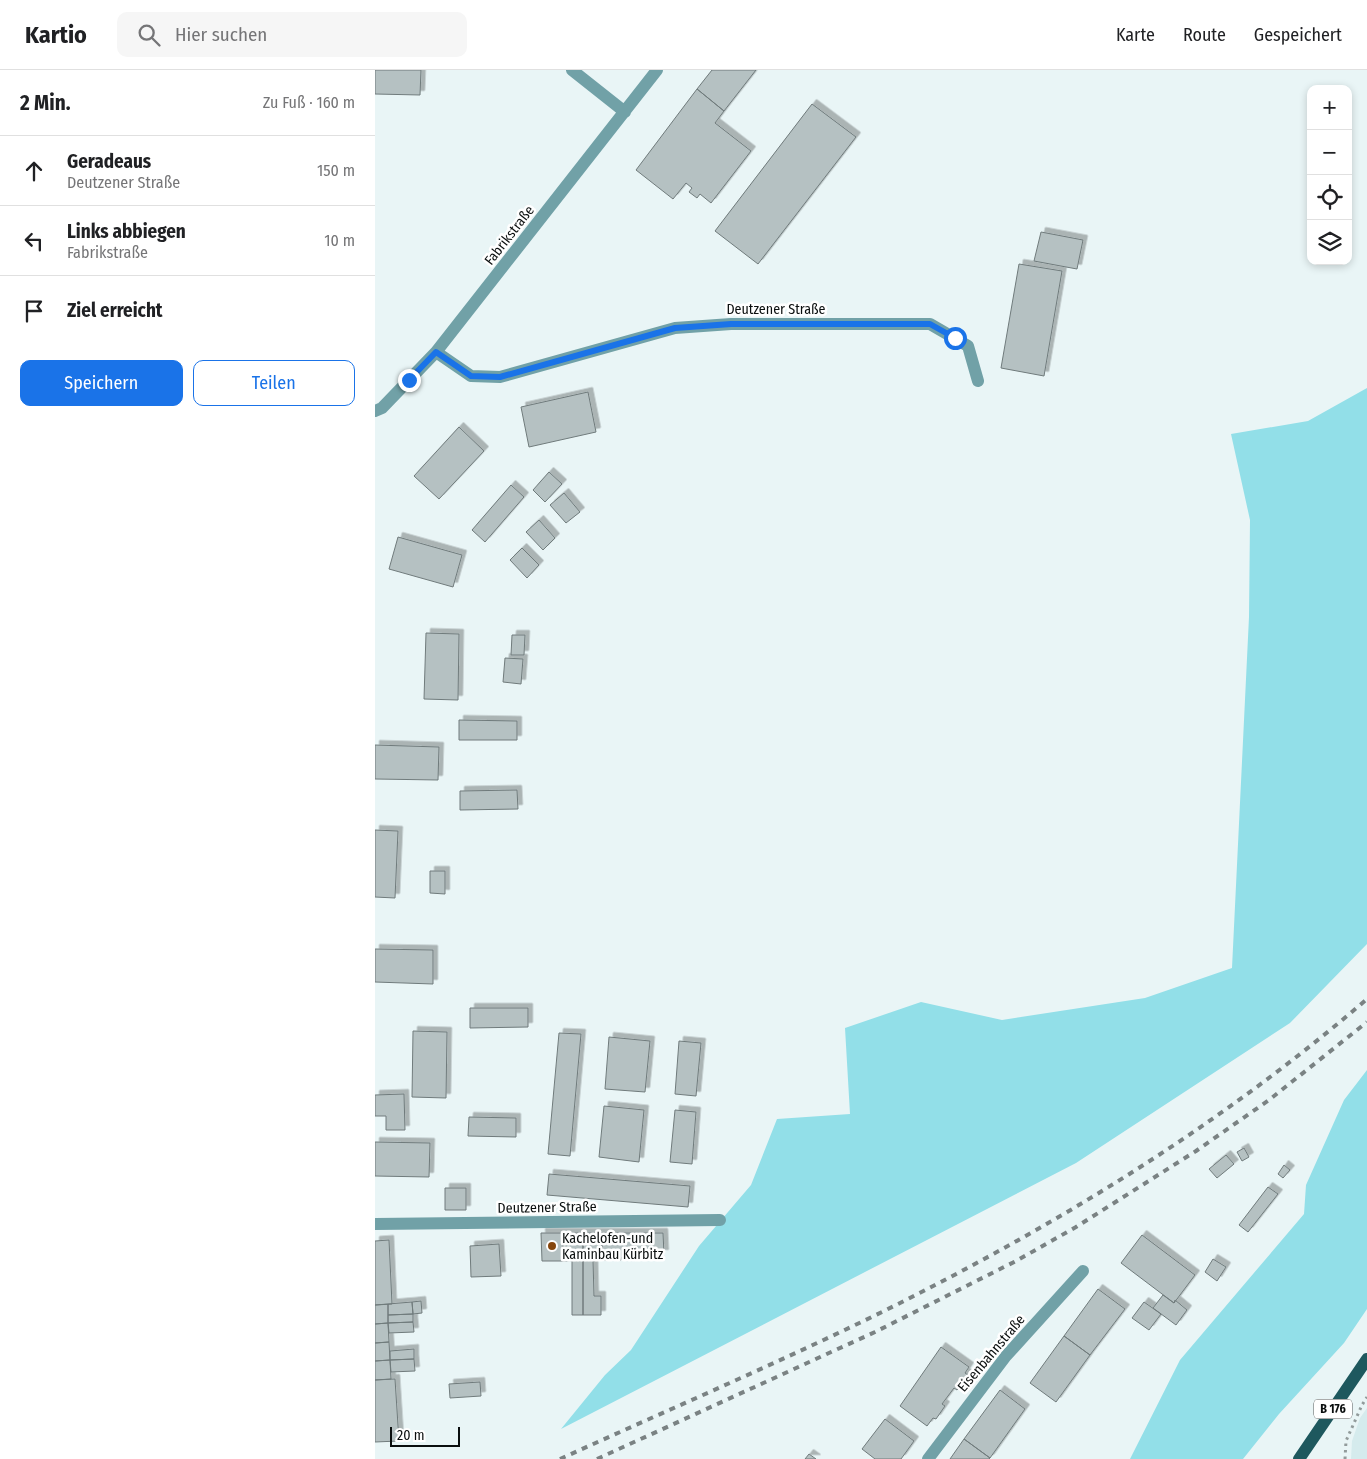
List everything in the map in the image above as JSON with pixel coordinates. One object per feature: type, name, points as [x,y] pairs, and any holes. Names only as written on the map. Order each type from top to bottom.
[{"type":"main road","name":"B 176","points":[[1299,1459],[1367,1359]]},
{"type":"street","points":[[572,70],[625,112]]},
{"type":"street","name":"Fabrikstraße","points":[[375,411],[381,408],[436,352],[657,70]]},
{"type":"street","name":"Deutzener Straße","points":[[436,352],[471,376],[500,377],[675,328],[731,324],[930,324],[968,346],[978,381]]},
{"type":"street","name":"Deutzener Straße","points":[[375,1224],[720,1220]]},
{"type":"street","name":"Eisenbahnstraße","points":[[928,1459],[1006,1356],[1083,1271]]},
{"type":"path","points":[[1345,1459],[1346,1440],[1367,1397]]},
{"type":"shaded area","points":[[1367,388],[1367,944],[1290,1023],[1076,1163],[561,1429],[605,1375],[631,1350],[699,1246],[751,1185],[777,1119],[850,1114],[845,1028],[921,1002],[1002,1020],[1145,998],[1232,968],[1249,617],[1250,520],[1231,434],[1308,421]]},
{"type":"shaded area","points":[[1367,1070],[1367,1309],[1344,1343],[1279,1414],[1243,1459],[1130,1459],[1180,1360],[1304,1214],[1306,1185],[1344,1100]]},
{"type":"shaded area","points":[[1367,1408],[1367,1459],[1351,1459],[1352,1441],[1360,1418]]},
{"type":"building","points":[[375,70],[421,70],[420,95],[375,94]]},
{"type":"building","points":[[712,70],[756,70],[724,111],[697,89]]},
{"type":"building","points":[[697,89],[724,111],[715,123],[751,151],[711,203],[700,194],[697,198],[689,192],[692,188],[686,183],[673,199],[636,170]]},
{"type":"building","points":[[812,104],[856,137],[758,264],[715,231]]},
{"type":"building","points":[[1041,232],[1083,240],[1077,269],[1034,261]]},
{"type":"building","points":[[1019,264],[1062,271],[1044,376],[1001,368]]},
{"type":"building","points":[[588,392],[596,432],[529,447],[521,407]]},
{"type":"building","points":[[459,427],[484,451],[439,499],[414,476]]},
{"type":"building","points":[[549,472],[562,484],[545,502],[533,490]]},
{"type":"building","points":[[511,485],[524,497],[485,542],[472,530]]},
{"type":"building","points":[[564,493],[580,512],[566,523],[550,505]]},
{"type":"building","points":[[539,520],[555,538],[543,550],[526,532]]},
{"type":"building","points":[[398,537],[462,555],[453,587],[389,569]]},
{"type":"building","points":[[522,548],[539,565],[527,578],[510,560]]},
{"type":"building","points":[[426,633],[459,634],[458,700],[424,699]]},
{"type":"building","points":[[512,635],[525,635],[524,655],[511,655]]},
{"type":"building","points":[[505,658],[523,659],[521,684],[503,682]]},
{"type":"building","points":[[459,720],[517,721],[517,740],[459,740]]},
{"type":"building","points":[[375,745],[439,747],[438,780],[375,779]]},
{"type":"building","points":[[517,790],[518,809],[460,810],[460,791]]},
{"type":"building","points":[[375,830],[398,831],[395,898],[375,897]]},
{"type":"building","points":[[430,871],[445,871],[445,894],[430,893]]},
{"type":"building","points":[[375,949],[433,950],[433,984],[375,982]]},
{"type":"building","points":[[470,1008],[528,1008],[528,1027],[470,1028]]},
{"type":"building","points":[[413,1031],[447,1032],[446,1098],[412,1097]]},
{"type":"building","points":[[559,1033],[581,1034],[570,1156],[548,1154]]},
{"type":"building","points":[[609,1037],[650,1041],[645,1092],[605,1089]]},
{"type":"building","points":[[679,1041],[701,1043],[696,1096],[675,1094]]},
{"type":"building","points":[[404,1094],[405,1130],[386,1130],[386,1116],[375,1116],[375,1095]]},
{"type":"building","points":[[604,1106],[644,1110],[639,1162],[599,1157]]},
{"type":"building","points":[[675,1110],[696,1112],[692,1164],[670,1162]]},
{"type":"building","points":[[469,1117],[516,1118],[516,1137],[468,1136]]},
{"type":"building","points":[[375,1142],[430,1143],[429,1177],[375,1176]]},
{"type":"building","points":[[1244,1148],[1249,1157],[1242,1161],[1237,1152]]},
{"type":"building","points":[[1226,1155],[1234,1164],[1217,1178],[1209,1169]]},
{"type":"building","points":[[1284,1165],[1290,1170],[1283,1178],[1278,1174]]},
{"type":"building","points":[[549,1174],[690,1186],[688,1207],[547,1195]]},
{"type":"building","points":[[1268,1187],[1278,1194],[1248,1232],[1239,1225]]},
{"type":"building","points":[[445,1188],[466,1188],[466,1210],[445,1210]]},
{"type":"building","points":[[541,1233],[563,1233],[563,1261],[542,1261]]},
{"type":"building","points":[[563,1233],[583,1233],[583,1260],[563,1261]]},
{"type":"building","points":[[583,1233],[602,1233],[602,1260],[583,1260]]},
{"type":"building","points":[[602,1233],[663,1233],[664,1254],[640,1254],[640,1257],[621,1258],[621,1260],[602,1260]]},
{"type":"building","points":[[1142,1235],[1195,1275],[1174,1303],[1121,1263]]},
{"type":"building","points":[[389,1240],[392,1304],[375,1305],[375,1241]]},
{"type":"building","points":[[499,1244],[501,1276],[471,1277],[470,1246]]},
{"type":"building","points":[[1213,1259],[1226,1267],[1217,1281],[1205,1272]]},
{"type":"building","points":[[572,1260],[583,1260],[583,1315],[572,1315]]},
{"type":"building","points":[[583,1260],[593,1260],[594,1296],[601,1296],[601,1315],[583,1315]]},
{"type":"building","points":[[1098,1289],[1125,1309],[1090,1355],[1064,1336]]},
{"type":"building","points":[[1163,1295],[1174,1303],[1175,1300],[1187,1310],[1176,1325],[1153,1308]]},
{"type":"building","points":[[421,1301],[422,1313],[413,1314],[412,1302]]},
{"type":"building","points":[[412,1302],[413,1314],[388,1315],[388,1304]]},
{"type":"building","points":[[1144,1302],[1161,1314],[1149,1330],[1132,1318]]},
{"type":"building","points":[[388,1304],[388,1323],[375,1324],[375,1305]]},
{"type":"building","points":[[413,1314],[413,1322],[388,1323],[388,1315]]},
{"type":"building","points":[[413,1322],[414,1332],[389,1333],[388,1323]]},
{"type":"building","points":[[388,1323],[389,1342],[375,1343],[375,1324]]},
{"type":"building","points":[[1064,1336],[1090,1355],[1056,1402],[1030,1383]]},
{"type":"building","points":[[389,1342],[390,1360],[375,1361],[375,1343]]},
{"type":"building","points":[[941,1347],[969,1367],[965,1373],[968,1375],[957,1390],[954,1388],[942,1404],[945,1406],[936,1419],[933,1418],[927,1426],[900,1406]]},
{"type":"building","points":[[414,1349],[414,1359],[390,1360],[390,1351]]},
{"type":"building","points":[[414,1359],[415,1371],[391,1372],[390,1360]]},
{"type":"building","points":[[390,1360],[391,1379],[375,1380],[375,1361]]},
{"type":"building","points":[[395,1379],[399,1441],[375,1442],[375,1380]]},
{"type":"building","points":[[480,1382],[481,1396],[450,1398],[449,1384]]},
{"type":"building","points":[[1000,1390],[1025,1409],[990,1458],[964,1439]]},
{"type":"building","points":[[885,1419],[914,1441],[901,1459],[875,1459],[862,1449]]},
{"type":"building","points":[[964,1439],[990,1458],[950,1459]]},
{"type":"building","points":[[809,1454],[816,1459],[805,1459]]},
{"type":"railway","points":[[560,1459],[763,1368],[884,1311],[1012,1244],[1136,1170],[1196,1130],[1254,1089],[1367,999]]},
{"type":"railway","points":[[597,1459],[875,1332],[1016,1261],[1076,1227],[1196,1151],[1269,1100],[1367,1022]]},
{"type":"place","name":"Kachelofen-und Kaminbau Kürbitz","points":[[552,1246]]},
{"type":"route","points":[[409,380],[436,352],[471,376],[500,377],[675,328],[731,324],[930,324],[955,338]]}]
